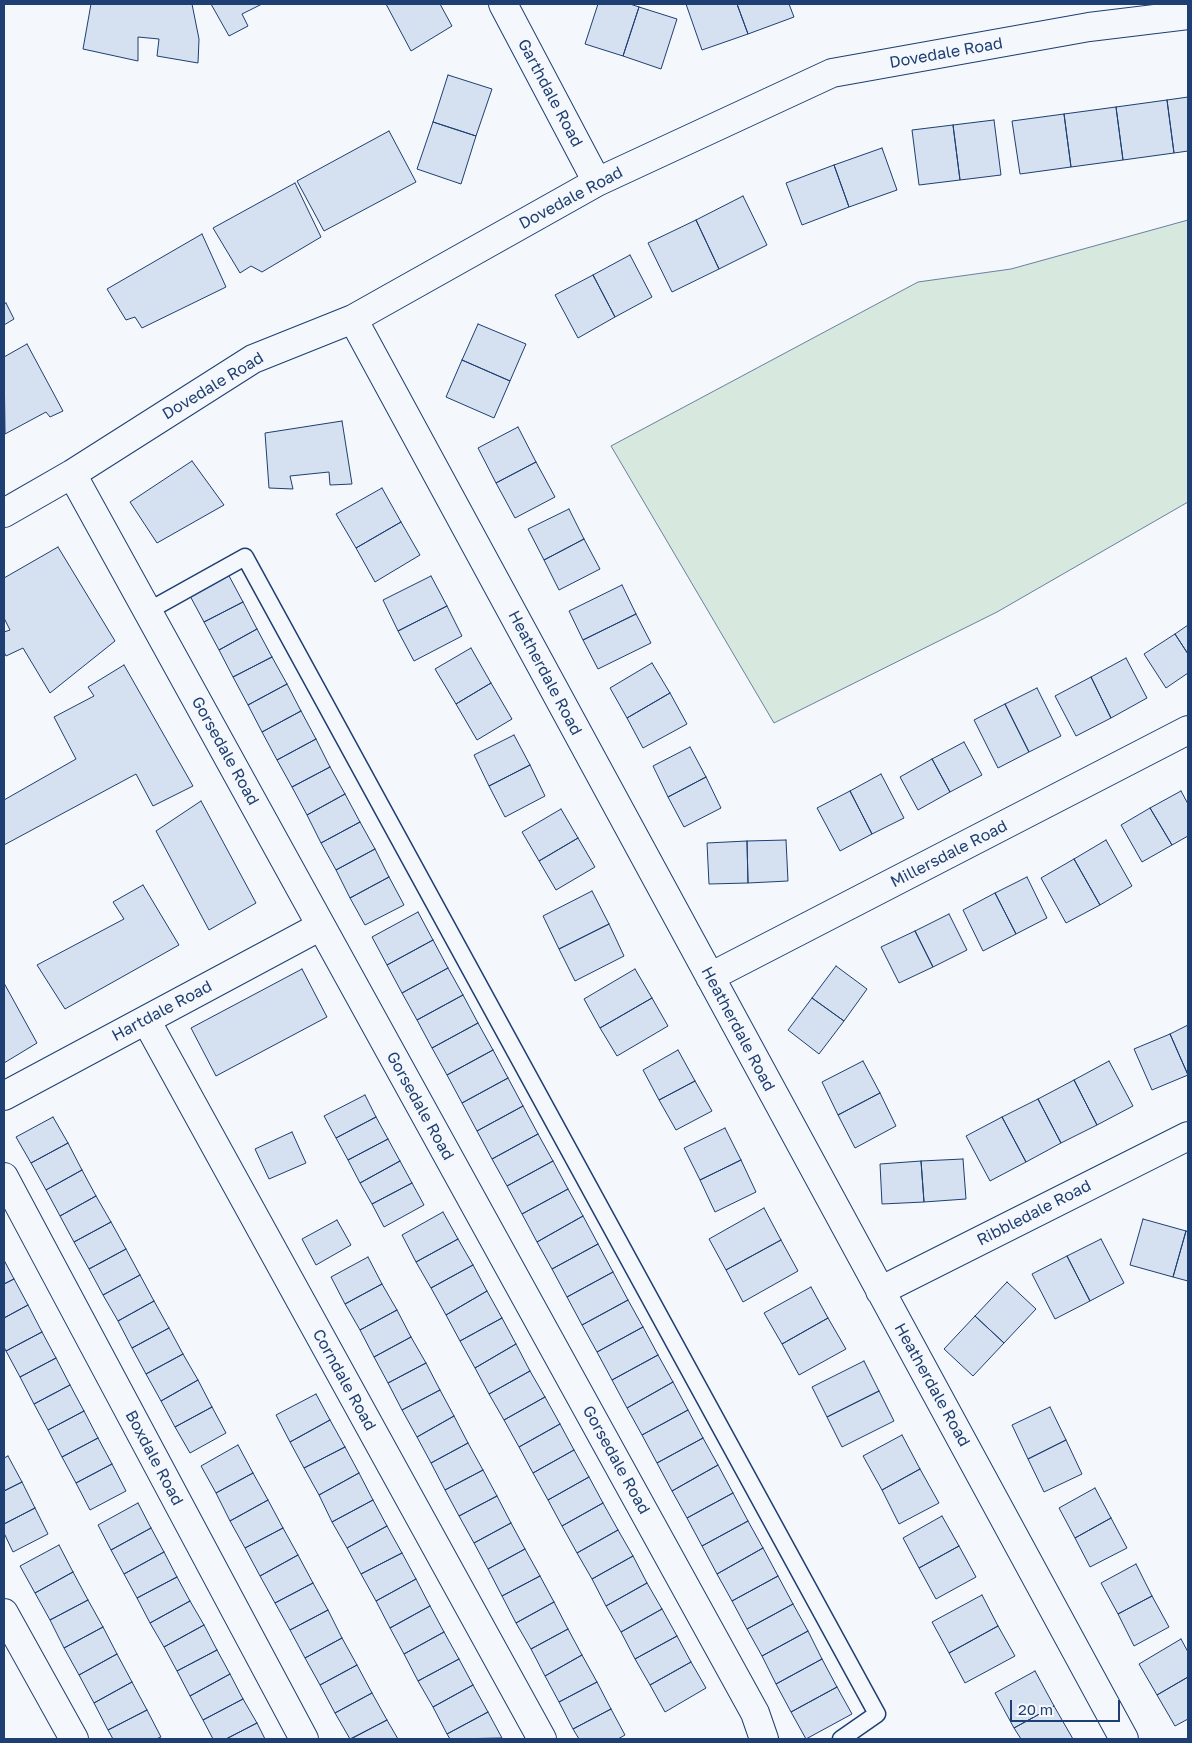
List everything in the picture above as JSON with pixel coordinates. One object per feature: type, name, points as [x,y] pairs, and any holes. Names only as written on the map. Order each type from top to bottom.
[{"type":"street","name":"Garthdale Road","points":[[503,4],[597,182]]},
{"type":"street","name":"Dovedale Road","points":[[4,513],[72,474],[252,359],[353,319],[597,182],[832,73],[1089,27],[1188,15]]},
{"type":"street","name":"Heatherdale Road","points":[[353,319],[1124,1739]]},
{"type":"street","name":"Gorsedale Road","points":[[72,474],[756,1713],[764,1739]]},
{"type":"street","name":"Millersdale Road","points":[[710,977],[1188,730]]},
{"type":"street","name":"Hartdale Road","points":[[4,1096],[321,926]]},
{"type":"street","name":"Corndale Road","points":[[146,1020],[542,1739]]},
{"type":"street","name":"Ribbledale Road","points":[[880,1291],[1188,1136]]},
{"type":"street","name":"Boxdale Road","points":[[4,1177],[304,1739]]},
{"type":"street","points":[[4,1613],[74,1739]]},
{"type":"lane","points":[[148,612],[245,557],[877,1714],[841,1739]]},
{"type":"shaded area","points":[[1188,220],[1188,502],[997,612],[774,723],[611,446],[918,282],[1011,269]]},
{"type":"building","points":[[91,4],[192,4],[199,39],[198,63],[157,56],[159,39],[138,37],[138,61],[83,49]]},
{"type":"building","points":[[211,4],[262,4],[242,14],[248,26],[229,36]]},
{"type":"building","points":[[386,4],[440,4],[452,26],[411,51]]},
{"type":"building","points":[[598,4],[630,4],[639,7],[623,56],[585,44]]},
{"type":"building","points":[[686,4],[737,4],[748,34],[702,50]]},
{"type":"building","points":[[737,4],[789,4],[794,17],[748,34]]},
{"type":"building","points":[[639,7],[677,19],[661,69],[623,56]]},
{"type":"building","points":[[448,75],[492,89],[476,136],[433,122]]},
{"type":"building","points":[[1188,97],[1188,151],[1174,153],[1167,100]]},
{"type":"building","points":[[1167,100],[1174,153],[1123,160],[1116,107]]},
{"type":"building","points":[[1116,107],[1123,160],[1071,167],[1064,114]]},
{"type":"building","points":[[1064,114],[1071,167],[1020,174],[1012,121]]},
{"type":"building","points":[[994,120],[1001,175],[960,180],[953,125]]},
{"type":"building","points":[[433,122],[476,136],[461,184],[417,169]]},
{"type":"building","points":[[953,125],[960,180],[919,185],[912,130]]},
{"type":"building","points":[[389,131],[416,182],[324,231],[297,181]]},
{"type":"building","points":[[882,148],[897,190],[849,207],[834,165]]},
{"type":"building","points":[[834,165],[849,207],[802,225],[786,183]]},
{"type":"building","points":[[295,183],[321,237],[262,272],[251,266],[240,273],[213,228]]},
{"type":"building","points":[[743,196],[767,245],[719,269],[696,220]]},
{"type":"building","points":[[696,220],[719,269],[672,292],[648,243]]},
{"type":"building","points":[[202,234],[226,287],[142,328],[135,317],[126,320],[107,289]]},
{"type":"building","points":[[630,255],[652,297],[615,317],[593,275]]},
{"type":"building","points":[[593,275],[615,317],[578,338],[555,295]]},
{"type":"building","points":[[6,303],[14,319],[4,325],[4,304]]},
{"type":"building","points":[[478,324],[526,344],[510,381],[462,360]]},
{"type":"building","points":[[27,344],[63,411],[50,417],[46,412],[5,434],[4,357]]},
{"type":"building","points":[[462,360],[510,381],[494,418],[446,397]]},
{"type":"building","points":[[342,421],[352,484],[330,485],[329,472],[290,476],[293,489],[269,488],[265,433]]},
{"type":"building","points":[[518,427],[536,462],[496,483],[478,448]]},
{"type":"building","points":[[192,461],[224,505],[157,543],[130,502]]},
{"type":"building","points":[[536,462],[555,497],[515,518],[496,483]]},
{"type":"building","points":[[382,488],[401,522],[356,548],[336,514]]},
{"type":"building","points":[[569,509],[584,539],[544,560],[528,529]]},
{"type":"building","points":[[401,522],[420,555],[375,582],[356,548]]},
{"type":"building","points":[[584,539],[600,569],[559,590],[544,560]]},
{"type":"building","points":[[58,547],[115,641],[50,693],[23,648],[6,656],[4,652],[4,632],[10,630],[4,618],[4,578]]},
{"type":"building","points":[[228,574],[243,602],[204,622],[189,594]]},
{"type":"building","points":[[431,576],[447,606],[398,631],[383,600]]},
{"type":"building","points":[[622,585],[636,614],[583,640],[569,611]]},
{"type":"building","points":[[243,602],[257,629],[219,650],[204,622]]},
{"type":"building","points":[[447,606],[462,636],[414,661],[398,631]]},
{"type":"building","points":[[636,614],[651,643],[598,669],[583,640]]},
{"type":"building","points":[[1188,625],[1188,654],[1175,634]]},
{"type":"building","points":[[257,629],[272,657],[233,677],[219,650]]},
{"type":"building","points":[[1175,634],[1188,654],[1188,673],[1166,688],[1144,654]]},
{"type":"building","points":[[471,648],[491,683],[456,704],[435,669]]},
{"type":"building","points":[[272,657],[287,684],[248,705],[233,677]]},
{"type":"building","points":[[1126,658],[1147,698],[1111,718],[1091,677]]},
{"type":"building","points":[[652,663],[670,693],[627,718],[610,688]]},
{"type":"building","points":[[124,665],[193,786],[153,806],[136,774],[4,845],[4,800],[76,759],[54,717],[94,696],[88,687]]},
{"type":"building","points":[[1091,677],[1111,718],[1076,736],[1055,696]]},
{"type":"building","points":[[491,683],[512,719],[477,740],[456,704]]},
{"type":"building","points":[[287,684],[301,711],[262,732],[248,705]]},
{"type":"building","points":[[1037,688],[1061,736],[1029,752],[1005,704]]},
{"type":"building","points":[[670,693],[687,724],[643,748],[627,718]]},
{"type":"building","points":[[1005,704],[1029,752],[998,768],[974,720]]},
{"type":"building","points":[[301,711],[316,739],[277,760],[262,732]]},
{"type":"building","points":[[514,735],[530,765],[489,786],[474,755]]},
{"type":"building","points":[[316,739],[330,767],[292,787],[277,760]]},
{"type":"building","points":[[964,742],[982,775],[950,792],[932,759]]},
{"type":"building","points":[[690,747],[706,777],[668,797],[653,766]]},
{"type":"building","points":[[932,759],[950,792],[918,810],[900,777]]},
{"type":"building","points":[[530,765],[545,796],[505,817],[489,786]]},
{"type":"building","points":[[330,767],[345,794],[307,815],[292,787]]},
{"type":"building","points":[[881,774],[904,818],[872,834],[850,791]]},
{"type":"building","points":[[706,777],[721,808],[684,827],[668,797]]},
{"type":"building","points":[[850,791],[872,834],[840,851],[817,808]]},
{"type":"building","points":[[1181,791],[1188,804],[1188,836],[1172,845],[1150,808]]},
{"type":"building","points":[[345,794],[360,822],[321,843],[307,815]]},
{"type":"building","points":[[201,801],[256,903],[209,930],[156,831]]},
{"type":"building","points":[[1150,808],[1172,845],[1142,862],[1121,825]]},
{"type":"building","points":[[561,809],[578,838],[539,861],[522,832]]},
{"type":"building","points":[[360,822],[375,849],[336,870],[321,843]]},
{"type":"building","points":[[578,838],[595,867],[556,890],[539,861]]},
{"type":"building","points":[[786,840],[788,881],[748,883],[747,841]]},
{"type":"building","points":[[1106,840],[1132,886],[1100,905],[1074,859]]},
{"type":"building","points":[[747,841],[748,883],[709,884],[707,843]]},
{"type":"building","points":[[375,849],[389,877],[350,898],[336,870]]},
{"type":"building","points":[[1074,859],[1100,905],[1066,923],[1041,878]]},
{"type":"building","points":[[389,877],[404,905],[365,925],[350,898]]},
{"type":"building","points":[[1027,877],[1047,918],[1016,934],[995,893]]},
{"type":"building","points":[[143,885],[179,945],[65,1009],[37,965],[124,919],[113,902]]},
{"type":"building","points":[[592,891],[609,924],[559,949],[543,916]]},
{"type":"building","points":[[995,893],[1016,934],[983,951],[963,910]]},
{"type":"building","points":[[418,912],[433,940],[387,965],[372,937]]},
{"type":"building","points":[[949,914],[967,950],[933,967],[915,931]]},
{"type":"building","points":[[609,924],[624,956],[575,981],[559,949]]},
{"type":"building","points":[[915,931],[933,967],[899,983],[881,947]]},
{"type":"building","points":[[433,940],[448,968],[402,993],[387,965]]},
{"type":"building","points":[[836,966],[867,989],[844,1021],[812,998]]},
{"type":"building","points":[[448,968],[463,995],[417,1020],[402,993]]},
{"type":"building","points":[[302,969],[327,1017],[216,1076],[191,1028]]},
{"type":"building","points":[[635,969],[652,998],[600,1028],[584,999]]},
{"type":"building","points":[[4,983],[37,1043],[4,1063]]},
{"type":"building","points":[[463,995],[478,1023],[432,1048],[417,1020]]},
{"type":"building","points":[[652,998],[668,1026],[617,1056],[600,1028]]},
{"type":"building","points":[[812,998],[844,1021],[819,1054],[788,1030]]},
{"type":"building","points":[[478,1023],[493,1050],[447,1075],[432,1048]]},
{"type":"building","points":[[1188,1025],[1188,1075],[1170,1034]]},
{"type":"building","points":[[1170,1034],[1188,1075],[1152,1090],[1134,1049]]},
{"type":"building","points":[[493,1050],[508,1078],[462,1103],[447,1075]]},
{"type":"building","points":[[678,1050],[695,1081],[659,1100],[643,1070]]},
{"type":"building","points":[[863,1061],[880,1093],[838,1115],[822,1082]]},
{"type":"building","points":[[1109,1061],[1133,1106],[1097,1125],[1074,1080]]},
{"type":"building","points":[[508,1078],[523,1106],[477,1131],[462,1103]]},
{"type":"building","points":[[1074,1080],[1097,1125],[1061,1143],[1038,1099]]},
{"type":"building","points":[[695,1081],[712,1111],[676,1130],[659,1100]]},
{"type":"building","points":[[880,1093],[896,1126],[855,1148],[838,1115]]},
{"type":"building","points":[[365,1095],[376,1117],[336,1138],[324,1116]]},
{"type":"building","points":[[1038,1099],[1061,1143],[1026,1162],[1002,1117]]},
{"type":"building","points":[[523,1106],[538,1134],[492,1159],[477,1131]]},
{"type":"building","points":[[53,1117],[68,1143],[31,1163],[16,1137]]},
{"type":"building","points":[[376,1117],[388,1139],[348,1160],[336,1138]]},
{"type":"building","points":[[1002,1117],[1026,1162],[990,1181],[966,1136]]},
{"type":"building","points":[[725,1128],[741,1160],[700,1180],[684,1148]]},
{"type":"building","points":[[292,1132],[306,1163],[269,1179],[255,1149]]},
{"type":"building","points":[[538,1134],[553,1161],[507,1186],[492,1159]]},
{"type":"building","points":[[388,1139],[400,1161],[360,1183],[348,1160]]},
{"type":"building","points":[[68,1143],[82,1170],[46,1190],[31,1163]]},
{"type":"building","points":[[963,1159],[966,1199],[924,1202],[921,1161]]},
{"type":"building","points":[[741,1160],[756,1192],[715,1212],[700,1180]]},
{"type":"building","points":[[400,1161],[412,1183],[372,1204],[360,1183]]},
{"type":"building","points":[[553,1161],[568,1189],[522,1214],[507,1186]]},
{"type":"building","points":[[921,1161],[924,1202],[882,1204],[880,1164]]},
{"type":"building","points":[[82,1170],[96,1196],[60,1216],[46,1190]]},
{"type":"building","points":[[412,1183],[424,1205],[384,1227],[372,1204]]},
{"type":"building","points":[[568,1189],[583,1216],[537,1242],[522,1214]]},
{"type":"building","points":[[96,1196],[111,1222],[74,1242],[60,1216]]},
{"type":"building","points":[[764,1208],[781,1240],[726,1270],[709,1239]]},
{"type":"building","points":[[443,1212],[458,1239],[416,1262],[402,1235]]},
{"type":"building","points":[[583,1216],[598,1244],[552,1269],[537,1242]]},
{"type":"building","points":[[1143,1219],[1186,1231],[1173,1277],[1130,1265]]},
{"type":"building","points":[[337,1220],[351,1245],[316,1265],[302,1239]]},
{"type":"building","points":[[111,1222],[126,1249],[89,1269],[74,1242]]},
{"type":"building","points":[[1186,1231],[1188,1232],[1188,1281],[1173,1277]]},
{"type":"building","points":[[458,1239],[473,1265],[431,1288],[416,1262]]},
{"type":"building","points":[[1101,1239],[1124,1283],[1090,1301],[1067,1256]]},
{"type":"building","points":[[781,1240],[798,1271],[743,1302],[726,1270]]},
{"type":"building","points":[[598,1244],[613,1272],[567,1297],[552,1269]]},
{"type":"building","points":[[126,1249],[140,1275],[103,1295],[89,1269]]},
{"type":"building","points":[[1067,1256],[1090,1301],[1055,1319],[1032,1274]]},
{"type":"building","points":[[368,1257],[382,1284],[345,1304],[331,1277]]},
{"type":"building","points":[[4,1260],[14,1279],[4,1284]]},
{"type":"building","points":[[473,1265],[487,1291],[446,1315],[431,1288]]},
{"type":"building","points":[[613,1272],[628,1300],[582,1325],[567,1297]]},
{"type":"building","points":[[140,1275],[154,1301],[118,1321],[103,1295]]},
{"type":"building","points":[[14,1279],[28,1305],[4,1318],[4,1284]]},
{"type":"building","points":[[1007,1282],[1036,1309],[1004,1343],[975,1316]]},
{"type":"building","points":[[382,1284],[397,1310],[360,1330],[345,1304]]},
{"type":"building","points":[[811,1287],[828,1318],[782,1344],[764,1313]]},
{"type":"building","points":[[487,1291],[502,1318],[460,1341],[446,1315]]},
{"type":"building","points":[[628,1300],[643,1327],[597,1352],[582,1325]]},
{"type":"building","points":[[154,1301],[169,1328],[132,1348],[118,1321]]},
{"type":"building","points":[[28,1305],[42,1332],[6,1351],[4,1347],[4,1318]]},
{"type":"building","points":[[397,1310],[411,1337],[374,1357],[360,1330]]},
{"type":"building","points":[[975,1316],[1004,1343],[973,1376],[944,1349]]},
{"type":"building","points":[[502,1318],[516,1344],[475,1368],[460,1341]]},
{"type":"building","points":[[828,1318],[846,1349],[799,1375],[782,1344]]},
{"type":"building","points":[[643,1327],[658,1355],[612,1380],[597,1352]]},
{"type":"building","points":[[169,1328],[183,1354],[146,1374],[132,1348]]},
{"type":"building","points":[[42,1332],[56,1358],[20,1377],[6,1351]]},
{"type":"building","points":[[411,1337],[426,1363],[388,1383],[374,1357]]},
{"type":"building","points":[[516,1344],[530,1371],[489,1394],[475,1368]]},
{"type":"building","points":[[183,1354],[198,1380],[161,1401],[146,1374]]},
{"type":"building","points":[[658,1355],[673,1382],[627,1408],[612,1380]]},
{"type":"building","points":[[56,1358],[70,1385],[34,1404],[20,1377]]},
{"type":"building","points":[[864,1361],[879,1391],[827,1417],[812,1387]]},
{"type":"building","points":[[426,1363],[440,1390],[402,1410],[388,1383]]},
{"type":"building","points":[[530,1371],[545,1397],[504,1420],[489,1394]]},
{"type":"building","points":[[198,1380],[212,1407],[175,1427],[161,1401]]},
{"type":"building","points":[[673,1382],[688,1410],[642,1435],[627,1408]]},
{"type":"building","points":[[70,1385],[84,1411],[48,1430],[34,1404]]},
{"type":"building","points":[[440,1390],[454,1416],[417,1437],[402,1410]]},
{"type":"building","points":[[879,1391],[894,1421],[842,1447],[827,1417]]},
{"type":"building","points":[[316,1394],[330,1420],[290,1442],[276,1415]]},
{"type":"building","points":[[545,1397],[560,1424],[519,1447],[504,1420]]},
{"type":"building","points":[[212,1407],[226,1433],[190,1453],[175,1427]]},
{"type":"building","points":[[1050,1407],[1066,1440],[1028,1459],[1012,1425]]},
{"type":"building","points":[[688,1410],[703,1438],[657,1463],[642,1435]]},
{"type":"building","points":[[84,1411],[98,1438],[62,1457],[48,1430]]},
{"type":"building","points":[[454,1416],[468,1443],[431,1463],[417,1437]]},
{"type":"building","points":[[330,1420],[345,1447],[304,1468],[290,1442]]},
{"type":"building","points":[[560,1424],[574,1450],[533,1473],[519,1447]]},
{"type":"building","points":[[902,1435],[920,1469],[882,1490],[863,1456]]},
{"type":"building","points":[[98,1438],[112,1464],[76,1483],[62,1457]]},
{"type":"building","points":[[703,1438],[718,1465],[672,1491],[657,1463]]},
{"type":"building","points":[[1066,1440],[1082,1474],[1044,1492],[1028,1459]]},
{"type":"building","points":[[468,1443],[483,1470],[445,1490],[431,1463]]},
{"type":"building","points":[[238,1445],[253,1473],[216,1493],[201,1466]]},
{"type":"building","points":[[345,1447],[359,1473],[319,1495],[304,1468]]},
{"type":"building","points":[[574,1450],[589,1477],[548,1500],[533,1473]]},
{"type":"building","points":[[8,1456],[22,1482],[4,1491],[4,1458]]},
{"type":"building","points":[[112,1464],[126,1491],[90,1510],[76,1483]]},
{"type":"building","points":[[718,1465],[733,1493],[687,1518],[672,1491]]},
{"type":"building","points":[[920,1469],[939,1503],[899,1524],[882,1490]]},
{"type":"building","points":[[483,1470],[497,1496],[459,1516],[445,1490]]},
{"type":"building","points":[[253,1473],[268,1500],[230,1521],[216,1493]]},
{"type":"building","points":[[359,1473],[373,1500],[332,1522],[319,1495]]},
{"type":"building","points":[[589,1477],[603,1503],[562,1526],[548,1500]]},
{"type":"building","points":[[22,1482],[35,1508],[4,1524],[4,1491]]},
{"type":"building","points":[[1095,1488],[1111,1518],[1075,1538],[1059,1508]]},
{"type":"building","points":[[733,1493],[748,1521],[702,1546],[687,1518]]},
{"type":"building","points":[[497,1496],[511,1523],[474,1543],[459,1516]]},
{"type":"building","points":[[268,1500],[283,1528],[245,1548],[230,1521]]},
{"type":"building","points":[[373,1500],[387,1526],[347,1548],[332,1522]]},
{"type":"building","points":[[138,1503],[151,1528],[111,1550],[98,1525]]},
{"type":"building","points":[[603,1503],[618,1530],[577,1553],[562,1526]]},
{"type":"building","points":[[35,1508],[48,1534],[13,1552],[4,1533],[4,1524]]},
{"type":"building","points":[[942,1516],[959,1546],[919,1568],[903,1538]]},
{"type":"building","points":[[1111,1518],[1127,1548],[1090,1567],[1075,1538]]},
{"type":"building","points":[[748,1521],[763,1548],[717,1574],[702,1546]]},
{"type":"building","points":[[511,1523],[525,1549],[488,1569],[474,1543]]},
{"type":"building","points":[[387,1526],[402,1553],[361,1574],[347,1548]]},
{"type":"building","points":[[151,1528],[164,1552],[124,1574],[111,1550]]},
{"type":"building","points":[[283,1528],[298,1555],[260,1576],[245,1548]]},
{"type":"building","points":[[618,1530],[633,1556],[592,1579],[577,1553]]},
{"type":"building","points":[[59,1545],[73,1572],[35,1593],[20,1566]]},
{"type":"building","points":[[959,1546],[976,1577],[936,1599],[919,1568]]},
{"type":"building","points":[[763,1548],[778,1576],[732,1601],[717,1574]]},
{"type":"building","points":[[525,1549],[540,1576],[502,1596],[488,1569]]},
{"type":"building","points":[[164,1552],[177,1577],[137,1598],[124,1574]]},
{"type":"building","points":[[402,1553],[416,1579],[376,1601],[361,1574]]},
{"type":"building","points":[[298,1555],[313,1583],[275,1603],[260,1576]]},
{"type":"building","points":[[633,1556],[647,1583],[606,1606],[592,1579]]},
{"type":"building","points":[[1136,1564],[1152,1596],[1118,1614],[1101,1583]]},
{"type":"building","points":[[73,1572],[88,1600],[50,1620],[35,1593]]},
{"type":"building","points":[[540,1576],[554,1602],[516,1623],[502,1596]]},
{"type":"building","points":[[778,1576],[793,1604],[747,1629],[732,1601]]},
{"type":"building","points":[[177,1577],[190,1601],[150,1623],[137,1598]]},
{"type":"building","points":[[416,1579],[430,1606],[390,1628],[376,1601]]},
{"type":"building","points":[[313,1583],[328,1610],[290,1630],[275,1603]]},
{"type":"building","points":[[647,1583],[662,1609],[621,1632],[606,1606]]},
{"type":"building","points":[[982,1595],[998,1626],[949,1653],[932,1622]]},
{"type":"building","points":[[1152,1596],[1169,1627],[1134,1646],[1118,1614]]},
{"type":"building","points":[[88,1600],[103,1627],[64,1648],[50,1620]]},
{"type":"building","points":[[190,1601],[204,1625],[164,1647],[150,1623]]},
{"type":"building","points":[[554,1602],[568,1629],[531,1649],[516,1623]]},
{"type":"building","points":[[793,1604],[808,1631],[762,1656],[747,1629]]},
{"type":"building","points":[[430,1606],[444,1632],[404,1654],[390,1628]]},
{"type":"building","points":[[662,1609],[677,1636],[635,1659],[621,1632]]},
{"type":"building","points":[[328,1610],[342,1638],[305,1658],[290,1630]]},
{"type":"building","points":[[204,1625],[217,1650],[177,1671],[164,1647]]},
{"type":"building","points":[[998,1626],[1015,1656],[965,1683],[949,1653]]},
{"type":"building","points":[[103,1627],[117,1654],[79,1675],[64,1648]]},
{"type":"building","points":[[568,1629],[582,1655],[545,1676],[531,1649]]},
{"type":"building","points":[[808,1631],[822,1659],[776,1684],[762,1656]]},
{"type":"building","points":[[444,1632],[459,1659],[418,1681],[404,1654]]},
{"type":"building","points":[[677,1636],[691,1662],[650,1685],[635,1659]]},
{"type":"building","points":[[342,1638],[357,1665],[320,1685],[305,1658]]},
{"type":"building","points":[[1181,1639],[1188,1652],[1188,1677],[1157,1695],[1139,1664]]},
{"type":"building","points":[[217,1650],[230,1674],[190,1696],[177,1671]]},
{"type":"building","points":[[117,1654],[132,1682],[94,1703],[79,1675]]},
{"type":"building","points":[[582,1655],[597,1682],[559,1702],[545,1676]]},
{"type":"building","points":[[459,1659],[473,1685],[433,1707],[418,1681]]},
{"type":"building","points":[[822,1659],[837,1687],[791,1712],[776,1684]]},
{"type":"building","points":[[691,1662],[706,1688],[665,1712],[650,1685]]},
{"type":"building","points":[[357,1665],[372,1693],[335,1713],[320,1685]]},
{"type":"building","points":[[1035,1671],[1054,1706],[1014,1728],[995,1693]]},
{"type":"building","points":[[230,1674],[243,1699],[203,1720],[190,1696]]},
{"type":"building","points":[[1188,1677],[1188,1719],[1175,1726],[1157,1695]]},
{"type":"building","points":[[132,1682],[147,1710],[108,1730],[94,1703]]},
{"type":"building","points":[[597,1682],[611,1709],[573,1729],[559,1702]]},
{"type":"building","points":[[473,1685],[488,1712],[447,1734],[433,1707]]},
{"type":"building","points":[[837,1687],[852,1714],[806,1739],[791,1712]]},
{"type":"building","points":[[372,1693],[387,1720],[350,1739],[335,1713]]},
{"type":"building","points":[[243,1699],[257,1723],[226,1739],[213,1739],[203,1720]]},
{"type":"building","points":[[1054,1706],[1073,1739],[1021,1739],[1014,1728]]},
{"type":"building","points":[[611,1709],[625,1735],[618,1739],[579,1739],[573,1729]]},
{"type":"building","points":[[147,1710],[161,1737],[156,1739],[113,1739],[108,1730]]},
{"type":"building","points":[[488,1712],[502,1738],[450,1739],[447,1734]]},
{"type":"building","points":[[387,1720],[398,1739],[351,1739]]},
{"type":"building","points":[[257,1723],[265,1739],[226,1739]]}]
